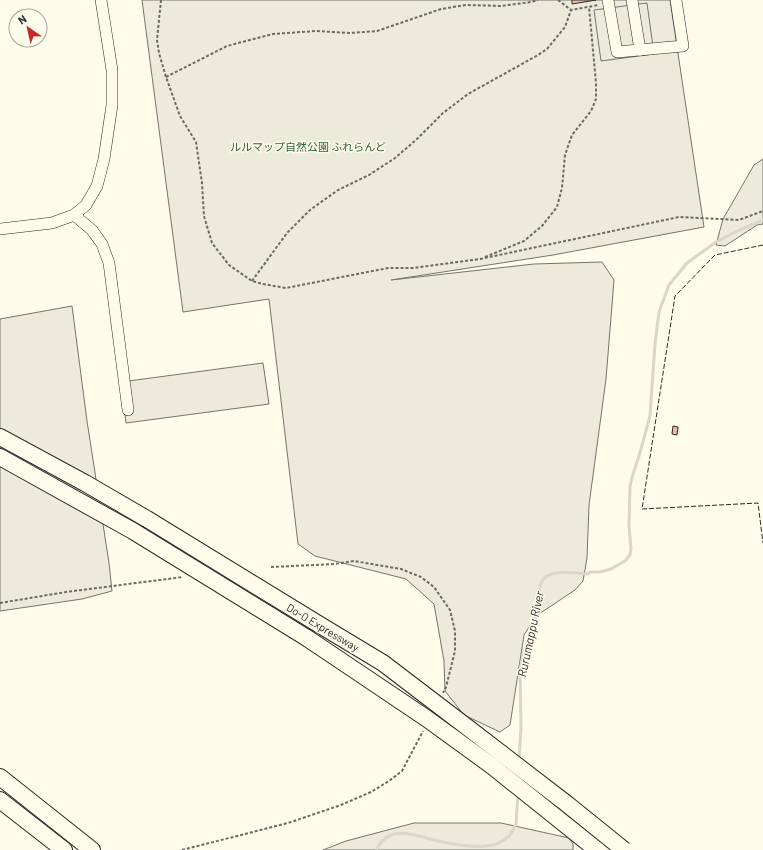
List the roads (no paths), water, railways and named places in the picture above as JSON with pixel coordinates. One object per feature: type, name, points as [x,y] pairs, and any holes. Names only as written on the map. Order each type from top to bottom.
[{"type":"highway","name":"Do-O Expressway","points":[[0,437],[85,483],[147,519],[382,663],[567,804],[624,850]]},
{"type":"highway","name":"Do-O Expressway","points":[[0,457],[133,531],[307,638],[426,718],[486,762],[597,850]]},
{"type":"highway","points":[[0,777],[92,850]]},
{"type":"highway","points":[[0,800],[64,850]]},
{"type":"lane","points":[[0,229],[52,223],[74,216],[86,205],[97,186],[104,159],[112,105],[112,70],[101,0]]},
{"type":"lane","points":[[632,0],[640,50]]},
{"type":"lane","points":[[608,2],[617,52],[683,46],[676,0]]},
{"type":"lane","points":[[74,216],[92,230],[102,244],[109,263],[128,410]]},
{"type":"waterway","name":"Rurumappu River","points":[[519,761],[521,727],[520,670],[524,652],[536,617],[534,613],[536,610],[537,598],[541,583],[544,578],[555,573],[568,572],[587,574],[590,572],[600,572],[611,569],[625,561],[630,555],[630,486],[650,416],[655,344],[659,312],[669,285],[687,263],[716,242],[763,220]]},
{"type":"waterway","name":"Rurumappu River","points":[[376,850],[380,843],[386,838],[399,833],[461,845],[488,846],[498,843],[509,837],[516,824],[518,794]]},
{"type":"park label","name":"ルルマップ自然公園 ふれらんど","points":[[308,146]]}]
